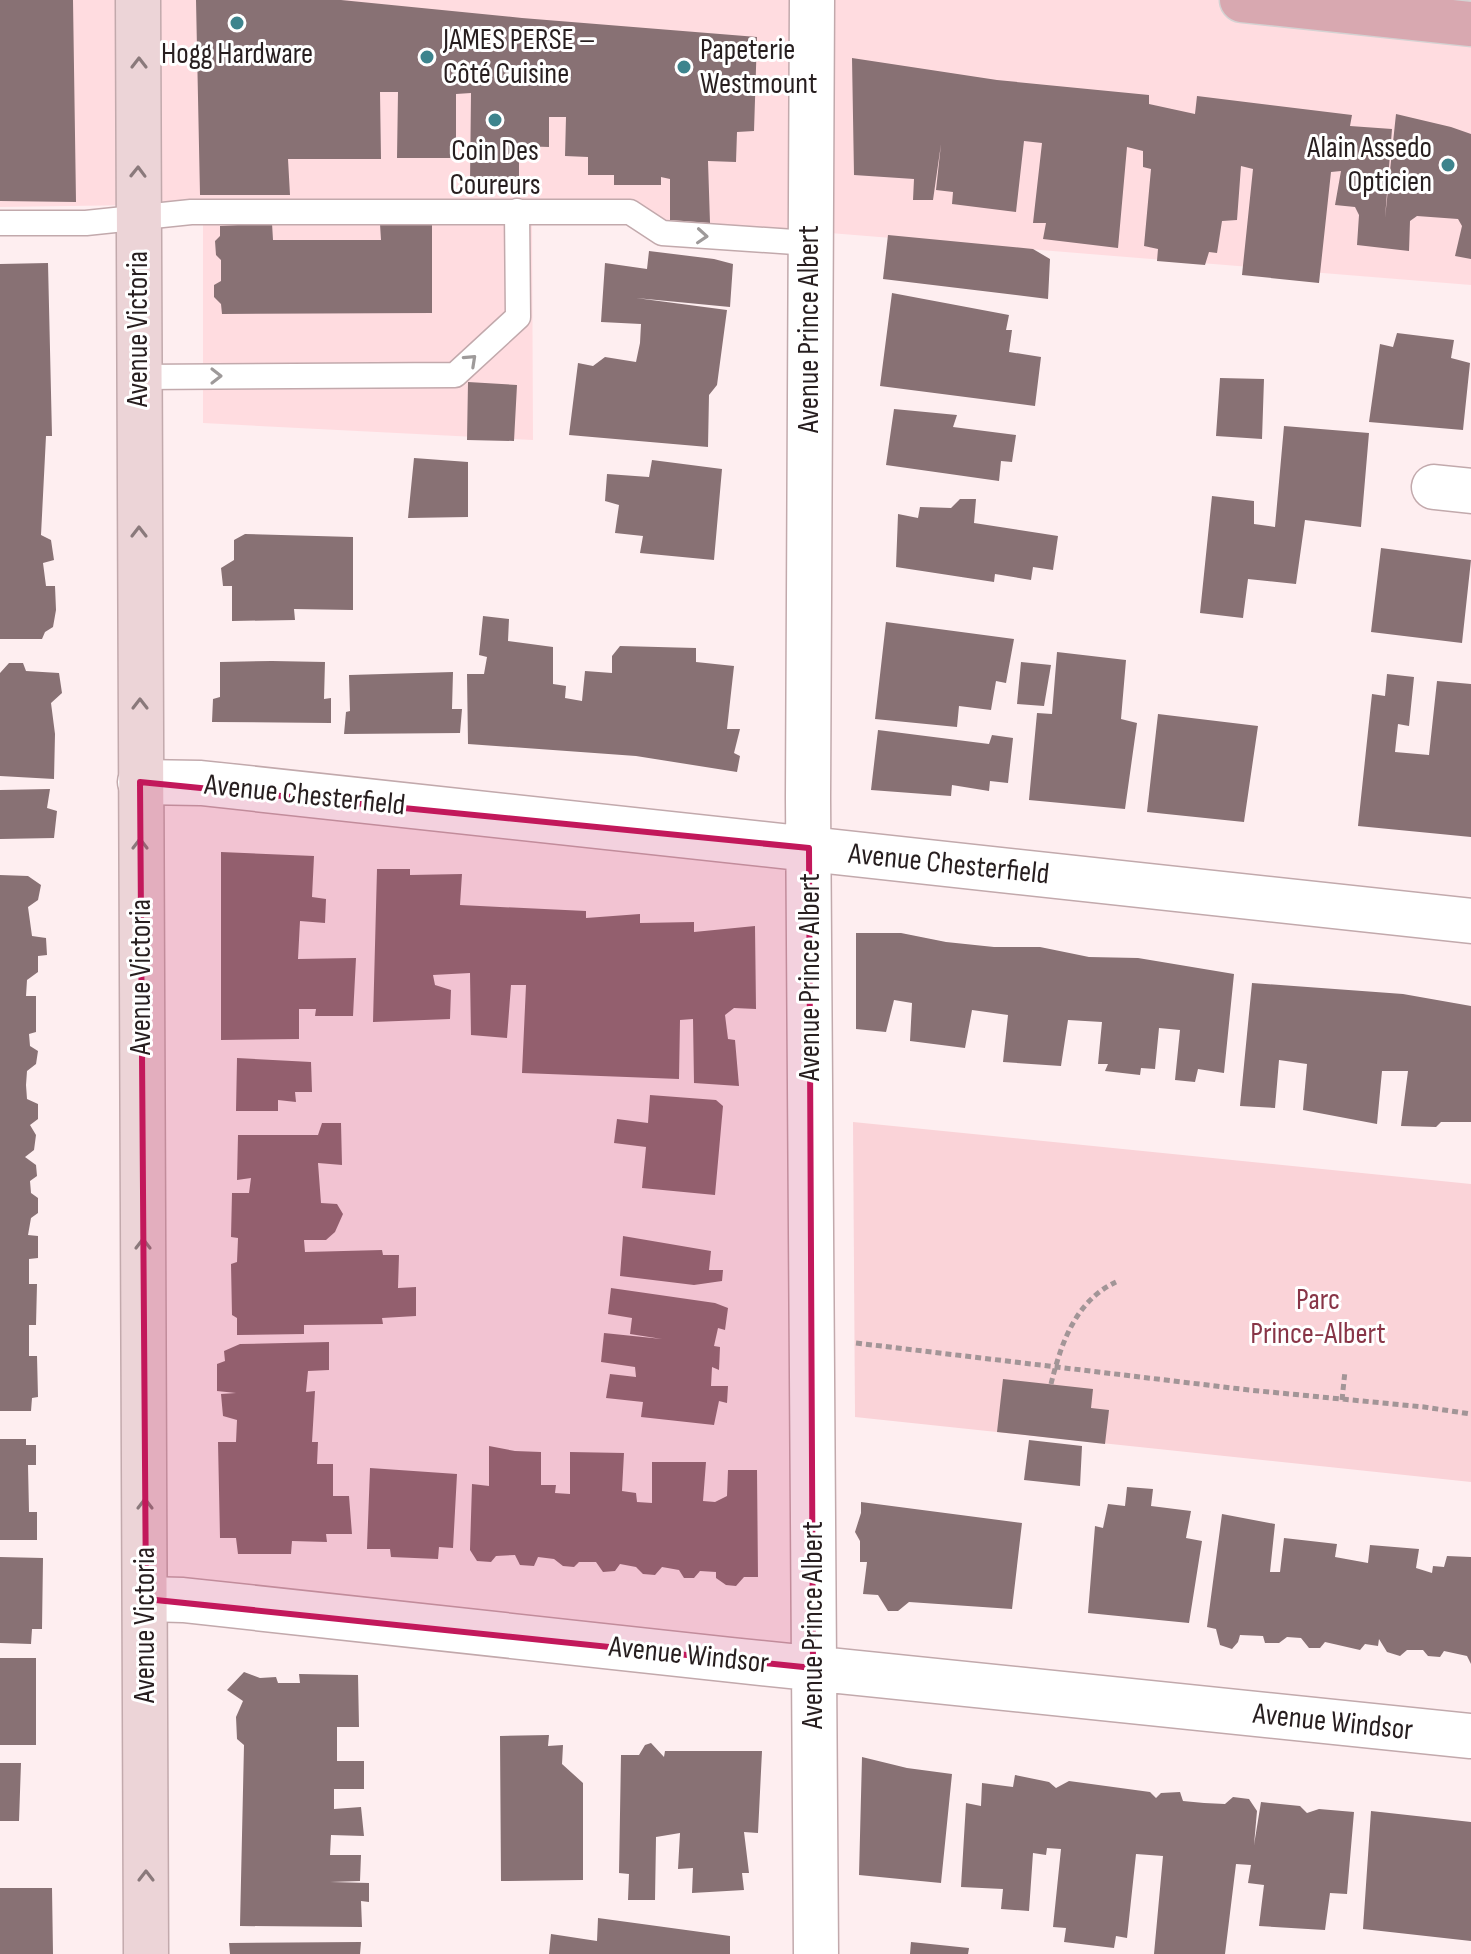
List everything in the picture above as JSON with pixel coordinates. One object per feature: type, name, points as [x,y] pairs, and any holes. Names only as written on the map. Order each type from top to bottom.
[{"type":"main road","points":[[1242,0],[1335,5],[1471,24]]},
{"type":"street","name":"Avenue Victoria","points":[[138,0],[146,1954]]},
{"type":"street","name":"Avenue Prince Albert","points":[[812,0],[809,848],[816,1954]]},
{"type":"street","name":"Avenue Chesterfield","points":[[140,782],[180,781],[1471,921]]},
{"type":"street","name":"Avenue Windsor","points":[[146,1599],[183,1600],[1471,1736]]},
{"type":"lane","points":[[138,377],[455,375],[518,317],[517,211]]},
{"type":"lane","points":[[0,223],[86,223],[191,212],[630,212],[662,233],[809,243]]},
{"type":"path","points":[[1051,1384],[1063,1345],[1082,1307],[1090,1297],[1116,1282]]},
{"type":"path","points":[[850,1343],[1471,1414]]},
{"type":"path","points":[[1342,1400],[1345,1371]]},
{"type":"highlighted area","points":[[140,782],[809,848],[813,1668],[146,1599]]},
{"type":"shaded area","points":[[0,0],[1471,0],[1471,285],[671,220],[532,214],[533,440],[203,423],[203,225],[206,204],[0,207]]},
{"type":"green space","name":"Parc Prince-Albert","points":[[853,1122],[1471,1184],[1471,1482],[855,1417]]},
{"type":"building","points":[[0,0],[73,0],[76,202],[0,201]]},
{"type":"building","points":[[196,0],[341,0],[757,37],[754,131],[737,132],[736,162],[708,161],[710,223],[670,220],[670,179],[661,177],[661,185],[614,185],[614,175],[588,175],[588,157],[565,156],[566,117],[549,117],[549,147],[519,146],[519,182],[470,183],[471,93],[456,94],[456,158],[397,158],[398,92],[380,92],[381,159],[288,159],[290,195],[200,195]]},
{"type":"building","points":[[852,58],[997,80],[1149,95],[1149,104],[1195,114],[1197,96],[1352,115],[1350,126],[1392,129],[1385,218],[1396,114],[1451,127],[1471,134],[1471,259],[1455,256],[1462,226],[1458,219],[1417,216],[1410,221],[1409,251],[1357,245],[1359,215],[1355,207],[1335,205],[1341,171],[1331,172],[1319,283],[1242,275],[1253,169],[1241,166],[1237,220],[1222,221],[1217,253],[1209,252],[1205,265],[1157,261],[1158,249],[1144,246],[1151,169],[1143,167],[1143,151],[1127,147],[1118,248],[1043,239],[1046,223],[1033,223],[1042,143],[1024,141],[1016,212],[952,204],[953,192],[936,190],[941,144],[933,200],[913,200],[914,179],[854,175]]},
{"type":"building","points":[[272,223],[273,240],[381,240],[380,224],[432,223],[432,313],[222,314],[221,304],[214,297],[214,285],[221,281],[221,260],[216,255],[215,241],[220,236],[220,226]]},
{"type":"building","points":[[888,235],[1033,249],[1050,259],[1048,299],[883,279]]},
{"type":"building","points":[[649,251],[733,264],[730,307],[636,298],[727,310],[717,385],[709,395],[708,447],[569,435],[578,363],[593,366],[605,357],[636,362],[640,343],[641,324],[601,322],[605,263],[647,269]]},
{"type":"building","points":[[48,263],[52,436],[46,436],[41,535],[51,540],[54,560],[43,563],[46,586],[55,586],[56,610],[53,627],[45,632],[42,639],[0,639],[0,264]]},
{"type":"building","points":[[892,293],[1009,315],[1006,330],[1012,330],[1009,352],[1041,357],[1035,406],[880,386]]},
{"type":"building","points":[[1397,333],[1454,340],[1451,358],[1470,363],[1463,430],[1369,422],[1380,344],[1393,347]]},
{"type":"building","points":[[1220,378],[1264,379],[1262,439],[1216,436]]},
{"type":"building","points":[[468,382],[517,385],[514,441],[467,440]]},
{"type":"building","points":[[894,409],[957,415],[953,427],[1016,435],[1012,462],[1001,461],[999,481],[886,465]]},
{"type":"building","points":[[1284,426],[1369,433],[1361,527],[1305,520],[1296,584],[1248,579],[1243,618],[1200,613],[1212,496],[1254,501],[1254,524],[1275,527]]},
{"type":"building","points":[[414,458],[468,462],[468,517],[408,518]]},
{"type":"building","points":[[652,460],[722,469],[714,560],[640,553],[643,536],[615,533],[619,505],[605,501],[607,474],[649,477]]},
{"type":"building","points":[[960,499],[976,499],[974,523],[1058,536],[1053,570],[1033,567],[1031,580],[995,574],[994,582],[896,567],[898,514],[918,518],[920,507],[951,508]]},
{"type":"building","points":[[245,534],[353,537],[353,610],[294,609],[295,620],[232,621],[232,586],[223,586],[221,568],[234,560],[234,540]]},
{"type":"building","points":[[1381,548],[1471,560],[1462,643],[1371,632]]},
{"type":"building","points":[[483,616],[509,619],[508,641],[553,647],[553,684],[566,686],[565,698],[582,701],[585,671],[612,673],[612,656],[620,646],[696,648],[696,662],[734,666],[727,729],[740,729],[734,753],[740,756],[737,772],[636,756],[468,744],[467,674],[484,674],[487,657],[479,655]]},
{"type":"building","points":[[886,622],[1014,639],[1006,683],[996,681],[991,710],[959,706],[957,727],[875,719]]},
{"type":"building","points":[[1057,652],[1126,660],[1121,719],[1137,723],[1125,809],[1029,800],[1037,713],[1052,714]]},
{"type":"building","points":[[220,662],[325,662],[324,699],[331,698],[331,723],[212,722],[213,699],[220,697]]},
{"type":"building","points":[[1021,662],[1051,665],[1044,706],[1017,704]]},
{"type":"building","points":[[9,663],[23,663],[26,671],[59,673],[62,693],[51,703],[55,734],[54,779],[0,776],[0,673]]},
{"type":"building","points":[[453,672],[452,709],[462,709],[460,733],[344,734],[346,712],[350,711],[349,675]]},
{"type":"building","points":[[1387,674],[1414,677],[1409,726],[1398,724],[1395,752],[1429,755],[1437,681],[1471,684],[1471,837],[1358,826],[1372,694],[1385,696]]},
{"type":"building","points":[[1158,714],[1258,726],[1244,822],[1147,812]]},
{"type":"building","points":[[878,730],[989,744],[992,735],[1013,738],[1008,783],[990,781],[989,791],[952,785],[951,796],[871,790]]},
{"type":"building","points":[[50,789],[47,808],[57,811],[54,838],[0,839],[0,790]]},
{"type":"building","points":[[221,852],[314,856],[312,897],[326,899],[325,923],[300,921],[298,959],[356,958],[353,1016],[315,1016],[316,1009],[299,1009],[299,1039],[221,1040]]},
{"type":"building","points":[[377,869],[410,869],[410,875],[462,874],[460,905],[586,911],[586,918],[640,914],[640,923],[694,922],[694,932],[755,926],[756,1009],[734,1008],[725,1015],[728,1039],[735,1040],[739,1086],[694,1083],[693,1019],[680,1020],[679,1079],[522,1073],[526,985],[511,985],[507,1038],[471,1035],[470,973],[433,975],[435,985],[451,990],[450,1019],[373,1022]]},
{"type":"building","points":[[0,875],[28,876],[41,885],[38,900],[28,907],[32,936],[46,938],[47,955],[38,956],[38,972],[27,980],[26,996],[36,996],[36,1032],[29,1034],[30,1046],[38,1051],[36,1064],[27,1071],[26,1085],[27,1099],[38,1104],[38,1119],[30,1125],[36,1135],[34,1150],[25,1157],[36,1165],[37,1176],[30,1181],[31,1193],[38,1198],[38,1213],[31,1218],[28,1235],[38,1236],[38,1258],[29,1259],[29,1284],[37,1284],[36,1325],[29,1325],[29,1356],[37,1356],[38,1397],[32,1398],[31,1411],[0,1411]]},
{"type":"building","points":[[856,933],[901,933],[994,947],[1040,947],[1089,957],[1138,958],[1234,974],[1224,1073],[1198,1069],[1195,1082],[1175,1080],[1180,1030],[1159,1028],[1155,1069],[1141,1068],[1140,1075],[1105,1071],[1108,1064],[1098,1064],[1102,1022],[1068,1020],[1061,1066],[1003,1062],[1008,1015],[972,1010],[965,1048],[910,1041],[912,1003],[894,1000],[886,1032],[856,1029]]},
{"type":"building","points":[[1252,983],[1403,994],[1471,1006],[1471,1122],[1441,1122],[1436,1127],[1401,1126],[1408,1071],[1382,1071],[1377,1124],[1303,1110],[1307,1064],[1279,1060],[1275,1108],[1240,1106]]},
{"type":"building","points":[[237,1058],[311,1062],[312,1092],[295,1092],[296,1102],[278,1100],[278,1111],[236,1111]]},
{"type":"building","points":[[650,1095],[716,1100],[723,1106],[715,1195],[642,1188],[646,1147],[614,1143],[617,1119],[648,1123]]},
{"type":"building","points":[[322,1123],[341,1123],[342,1165],[318,1163],[321,1203],[337,1204],[343,1214],[335,1232],[326,1240],[304,1240],[305,1252],[382,1250],[383,1255],[399,1255],[398,1288],[416,1287],[416,1316],[382,1318],[383,1324],[304,1325],[304,1334],[237,1335],[237,1318],[232,1315],[231,1264],[237,1262],[238,1238],[231,1237],[232,1193],[249,1193],[251,1178],[237,1180],[238,1135],[318,1135]]},
{"type":"building","points":[[623,1236],[711,1251],[709,1270],[723,1270],[722,1281],[694,1285],[620,1276]]},
{"type":"building","points":[[611,1288],[715,1303],[728,1308],[725,1330],[718,1328],[714,1346],[720,1347],[719,1370],[712,1367],[711,1386],[728,1386],[727,1403],[719,1401],[714,1425],[641,1417],[643,1402],[606,1398],[610,1374],[636,1377],[635,1367],[601,1362],[604,1333],[662,1339],[630,1334],[632,1318],[608,1314]]},
{"type":"building","points":[[329,1342],[329,1370],[308,1371],[306,1392],[315,1391],[312,1442],[318,1442],[317,1464],[333,1464],[333,1496],[349,1496],[352,1534],[326,1534],[327,1542],[292,1541],[291,1554],[238,1554],[236,1538],[220,1538],[218,1442],[236,1442],[237,1420],[223,1416],[221,1394],[236,1393],[217,1391],[217,1364],[225,1361],[224,1351],[240,1344]]},
{"type":"building","points":[[1003,1379],[1093,1389],[1091,1408],[1109,1410],[1105,1444],[997,1432]]},
{"type":"building","points":[[0,1439],[26,1439],[26,1445],[36,1445],[36,1465],[28,1465],[29,1512],[37,1512],[37,1540],[0,1540]]},
{"type":"building","points":[[1029,1440],[1082,1446],[1080,1486],[1024,1480]]},
{"type":"building","points":[[489,1446],[541,1452],[541,1485],[556,1485],[555,1493],[570,1494],[570,1452],[624,1453],[622,1491],[636,1493],[637,1502],[652,1503],[652,1462],[706,1462],[703,1501],[715,1502],[727,1496],[728,1470],[757,1470],[758,1577],[744,1577],[736,1586],[726,1585],[716,1578],[716,1572],[700,1571],[694,1578],[684,1578],[679,1570],[662,1567],[655,1575],[643,1574],[636,1567],[620,1564],[615,1571],[603,1572],[596,1562],[579,1562],[574,1567],[538,1557],[534,1566],[520,1565],[515,1555],[496,1556],[491,1562],[477,1561],[470,1550],[472,1484],[489,1486]]},
{"type":"building","points":[[370,1468],[457,1474],[453,1548],[439,1547],[438,1559],[391,1557],[390,1549],[367,1549]]},
{"type":"building","points":[[1127,1487],[1153,1489],[1151,1506],[1191,1511],[1186,1538],[1202,1541],[1189,1623],[1088,1613],[1095,1526],[1103,1528],[1108,1504],[1125,1506]]},
{"type":"building","points":[[861,1502],[1022,1523],[1012,1609],[909,1602],[898,1611],[888,1611],[878,1595],[863,1594],[867,1562],[860,1562],[860,1541],[855,1532]]},
{"type":"building","points":[[1222,1514],[1275,1524],[1270,1572],[1280,1572],[1284,1538],[1337,1544],[1335,1557],[1368,1563],[1370,1545],[1419,1549],[1416,1568],[1432,1573],[1433,1566],[1444,1567],[1447,1556],[1471,1557],[1471,1664],[1467,1656],[1444,1651],[1440,1657],[1428,1656],[1423,1650],[1407,1650],[1400,1656],[1387,1652],[1379,1639],[1378,1646],[1365,1644],[1360,1650],[1325,1642],[1320,1648],[1309,1648],[1301,1638],[1287,1637],[1279,1643],[1265,1643],[1263,1636],[1240,1635],[1232,1649],[1220,1645],[1216,1629],[1207,1627]]},
{"type":"building","points":[[0,1557],[43,1558],[42,1629],[32,1629],[31,1644],[0,1643]]},
{"type":"building","points":[[0,1658],[36,1658],[36,1745],[0,1745]]},
{"type":"building","points":[[244,1672],[260,1678],[276,1677],[278,1683],[300,1683],[299,1674],[358,1675],[359,1727],[337,1727],[337,1761],[364,1761],[364,1789],[334,1789],[334,1809],[361,1807],[364,1836],[331,1835],[330,1855],[361,1855],[360,1881],[330,1882],[369,1883],[369,1902],[361,1901],[362,1927],[240,1926],[244,1745],[237,1739],[236,1717],[243,1701],[227,1690]]},
{"type":"building","points":[[549,1735],[548,1746],[563,1745],[562,1764],[583,1783],[583,1880],[501,1881],[500,1736]]},
{"type":"building","points":[[651,1743],[664,1757],[665,1751],[762,1751],[758,1833],[744,1832],[749,1873],[742,1873],[744,1890],[692,1893],[693,1868],[678,1869],[680,1833],[656,1837],[655,1900],[628,1900],[629,1874],[619,1873],[621,1755],[639,1755],[645,1745]]},
{"type":"building","points":[[862,1757],[907,1768],[952,1774],[941,1883],[859,1875]]},
{"type":"building","points":[[0,1763],[21,1763],[19,1821],[0,1821]]},
{"type":"building","points":[[1015,1775],[1049,1782],[1056,1788],[1069,1781],[1150,1792],[1156,1798],[1161,1793],[1180,1792],[1183,1801],[1225,1804],[1233,1797],[1249,1799],[1257,1811],[1254,1845],[1261,1802],[1300,1806],[1307,1813],[1319,1809],[1354,1812],[1347,1894],[1330,1893],[1325,1930],[1259,1926],[1264,1885],[1248,1883],[1251,1865],[1236,1864],[1225,1954],[1154,1954],[1163,1856],[1136,1854],[1127,1938],[1116,1936],[1114,1948],[1064,1942],[1066,1928],[1053,1927],[1061,1849],[1047,1848],[1046,1855],[1033,1853],[1029,1911],[1001,1909],[1003,1889],[961,1887],[966,1803],[981,1806],[982,1783],[1013,1787]]},
{"type":"building","points":[[1371,1811],[1471,1822],[1471,1941],[1363,1929]]},
{"type":"building","points":[[0,1888],[52,1888],[53,1954],[0,1954]]},
{"type":"building","points":[[598,1918],[730,1936],[730,1954],[549,1954],[551,1934],[597,1941]]},
{"type":"building","points":[[361,1942],[360,1954],[230,1954],[229,1943]]},
{"type":"building","points":[[911,1942],[969,1948],[968,1954],[910,1954]]},
{"type":"place","name":"Hogg Hardware","points":[[237,23]]},
{"type":"place","name":"JAMES PERSE – Côté Cuisine","points":[[427,57]]},
{"type":"place","name":"Papeterie Westmount","points":[[684,67]]},
{"type":"place","name":"Coin Des Coureurs","points":[[495,120]]},
{"type":"place","name":"Alain Assedo Opticien","points":[[1448,165]]}]
